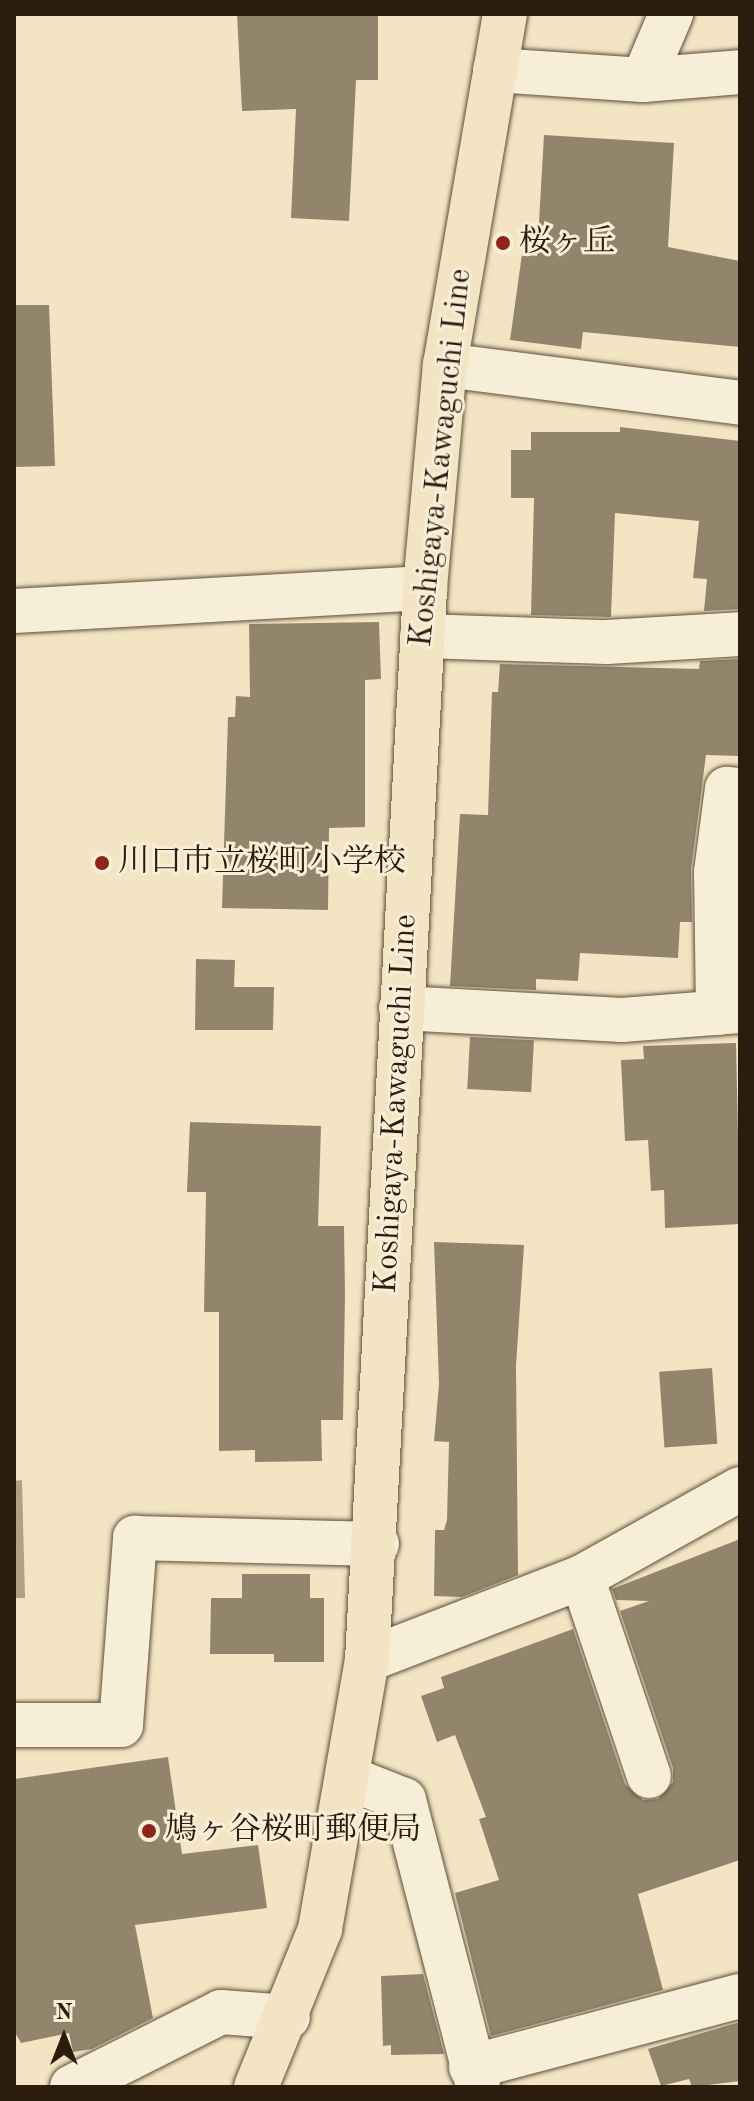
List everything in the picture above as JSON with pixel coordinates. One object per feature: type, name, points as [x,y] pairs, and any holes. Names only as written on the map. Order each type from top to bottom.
[{"type":"main road","name":"Koshigaya-Kawaguchi Line","points":[[256,2087],[288,2017],[320,1929],[351,1779],[367,1660],[377,1544],[401,1008],[425,588],[445,365],[505,14]]},
{"type":"street","points":[[643,80],[671,14]]},
{"type":"street","points":[[495,70],[643,80],[740,72]]},
{"type":"street","points":[[445,365],[740,403]]},
{"type":"street","points":[[14,611],[425,588]]},
{"type":"street","points":[[422,636],[607,642],[740,634]]},
{"type":"street","points":[[401,1008],[622,1020],[729,1012],[716,872],[727,789],[740,790]]},
{"type":"street","points":[[367,1660],[582,1577],[695,1520],[740,1489]]},
{"type":"street","points":[[14,1725],[121,1725],[135,1538],[377,1544]]},
{"type":"street","points":[[582,1577],[649,1776]]},
{"type":"street","points":[[351,1779],[404,1800],[474,2077],[740,1996]]},
{"type":"street","points":[[72,2087],[221,2012],[288,2017]]},
{"type":"shaded area","points":[[22,1480],[25,1598],[14,1598],[14,1481]]},
{"type":"building","points":[[237,14],[378,14],[378,80],[356,80],[349,221],[291,218],[296,109],[242,111]]},
{"type":"building","points":[[544,135],[674,143],[668,247],[740,261],[740,347],[583,332],[581,349],[510,340],[522,254],[537,256]]},
{"type":"building","points":[[14,305],[49,305],[55,466],[14,467]]},
{"type":"building","points":[[620,427],[740,441],[740,609],[704,611],[707,579],[693,578],[699,521],[615,513],[611,617],[531,615],[534,498],[511,498],[511,450],[531,450],[531,432],[620,432]]},
{"type":"building","points":[[379,622],[381,679],[365,680],[365,827],[329,828],[328,910],[222,908],[228,717],[235,717],[236,696],[250,697],[249,624]]},
{"type":"building","points":[[740,659],[740,756],[706,755],[691,869],[692,922],[680,922],[678,958],[580,953],[578,981],[536,979],[536,990],[450,986],[460,814],[488,815],[492,692],[498,692],[500,664],[699,669],[700,661]]},
{"type":"building","points":[[196,959],[235,960],[234,987],[274,987],[273,1030],[195,1030]]},
{"type":"building","points":[[470,1037],[534,1040],[531,1092],[467,1089]]},
{"type":"building","points":[[736,1043],[740,1224],[665,1228],[664,1190],[651,1191],[648,1140],[625,1141],[621,1060],[644,1059],[643,1046]]},
{"type":"building","points":[[190,1122],[321,1126],[318,1226],[344,1226],[345,1295],[343,1420],[321,1420],[322,1461],[255,1462],[255,1450],[219,1451],[219,1312],[204,1312],[206,1192],[187,1192]]},
{"type":"building","points":[[434,1242],[524,1245],[516,1366],[518,1575],[462,1597],[434,1596],[435,1530],[444,1530],[447,1520],[449,1442],[434,1441],[439,1384]]},
{"type":"building","points":[[712,1368],[717,1444],[664,1448],[659,1372]]},
{"type":"building","points":[[740,1539],[740,1860],[638,1894],[663,1990],[491,2036],[455,1893],[499,1880],[479,1819],[486,1817],[455,1735],[437,1742],[421,1696],[444,1688],[441,1677],[573,1629],[625,1784],[643,1800],[658,1799],[673,1782],[673,1768],[620,1611],[649,1601],[616,1600],[612,1589]]},
{"type":"building","points":[[242,1574],[310,1574],[310,1598],[324,1598],[324,1662],[274,1662],[274,1654],[210,1654],[211,1598],[242,1598]]},
{"type":"building","points":[[168,1757],[182,1854],[258,1845],[267,1908],[135,1925],[153,2018],[92,2049],[73,2052],[69,2033],[21,2043],[14,2031],[14,1779]]},
{"type":"building","points":[[423,1974],[444,2054],[391,2055],[391,2045],[383,2046],[381,1976]]},
{"type":"building","points":[[740,2022],[740,2081],[692,2087],[689,2079],[661,2086],[648,2049]]},
{"type":"place","name":"桜ヶ丘","points":[[503,243]]},
{"type":"place","name":"川口市立桜町小学校","points":[[102,863]]},
{"type":"place","name":"鳩ヶ谷桜町郵便局","points":[[149,1831]]}]
